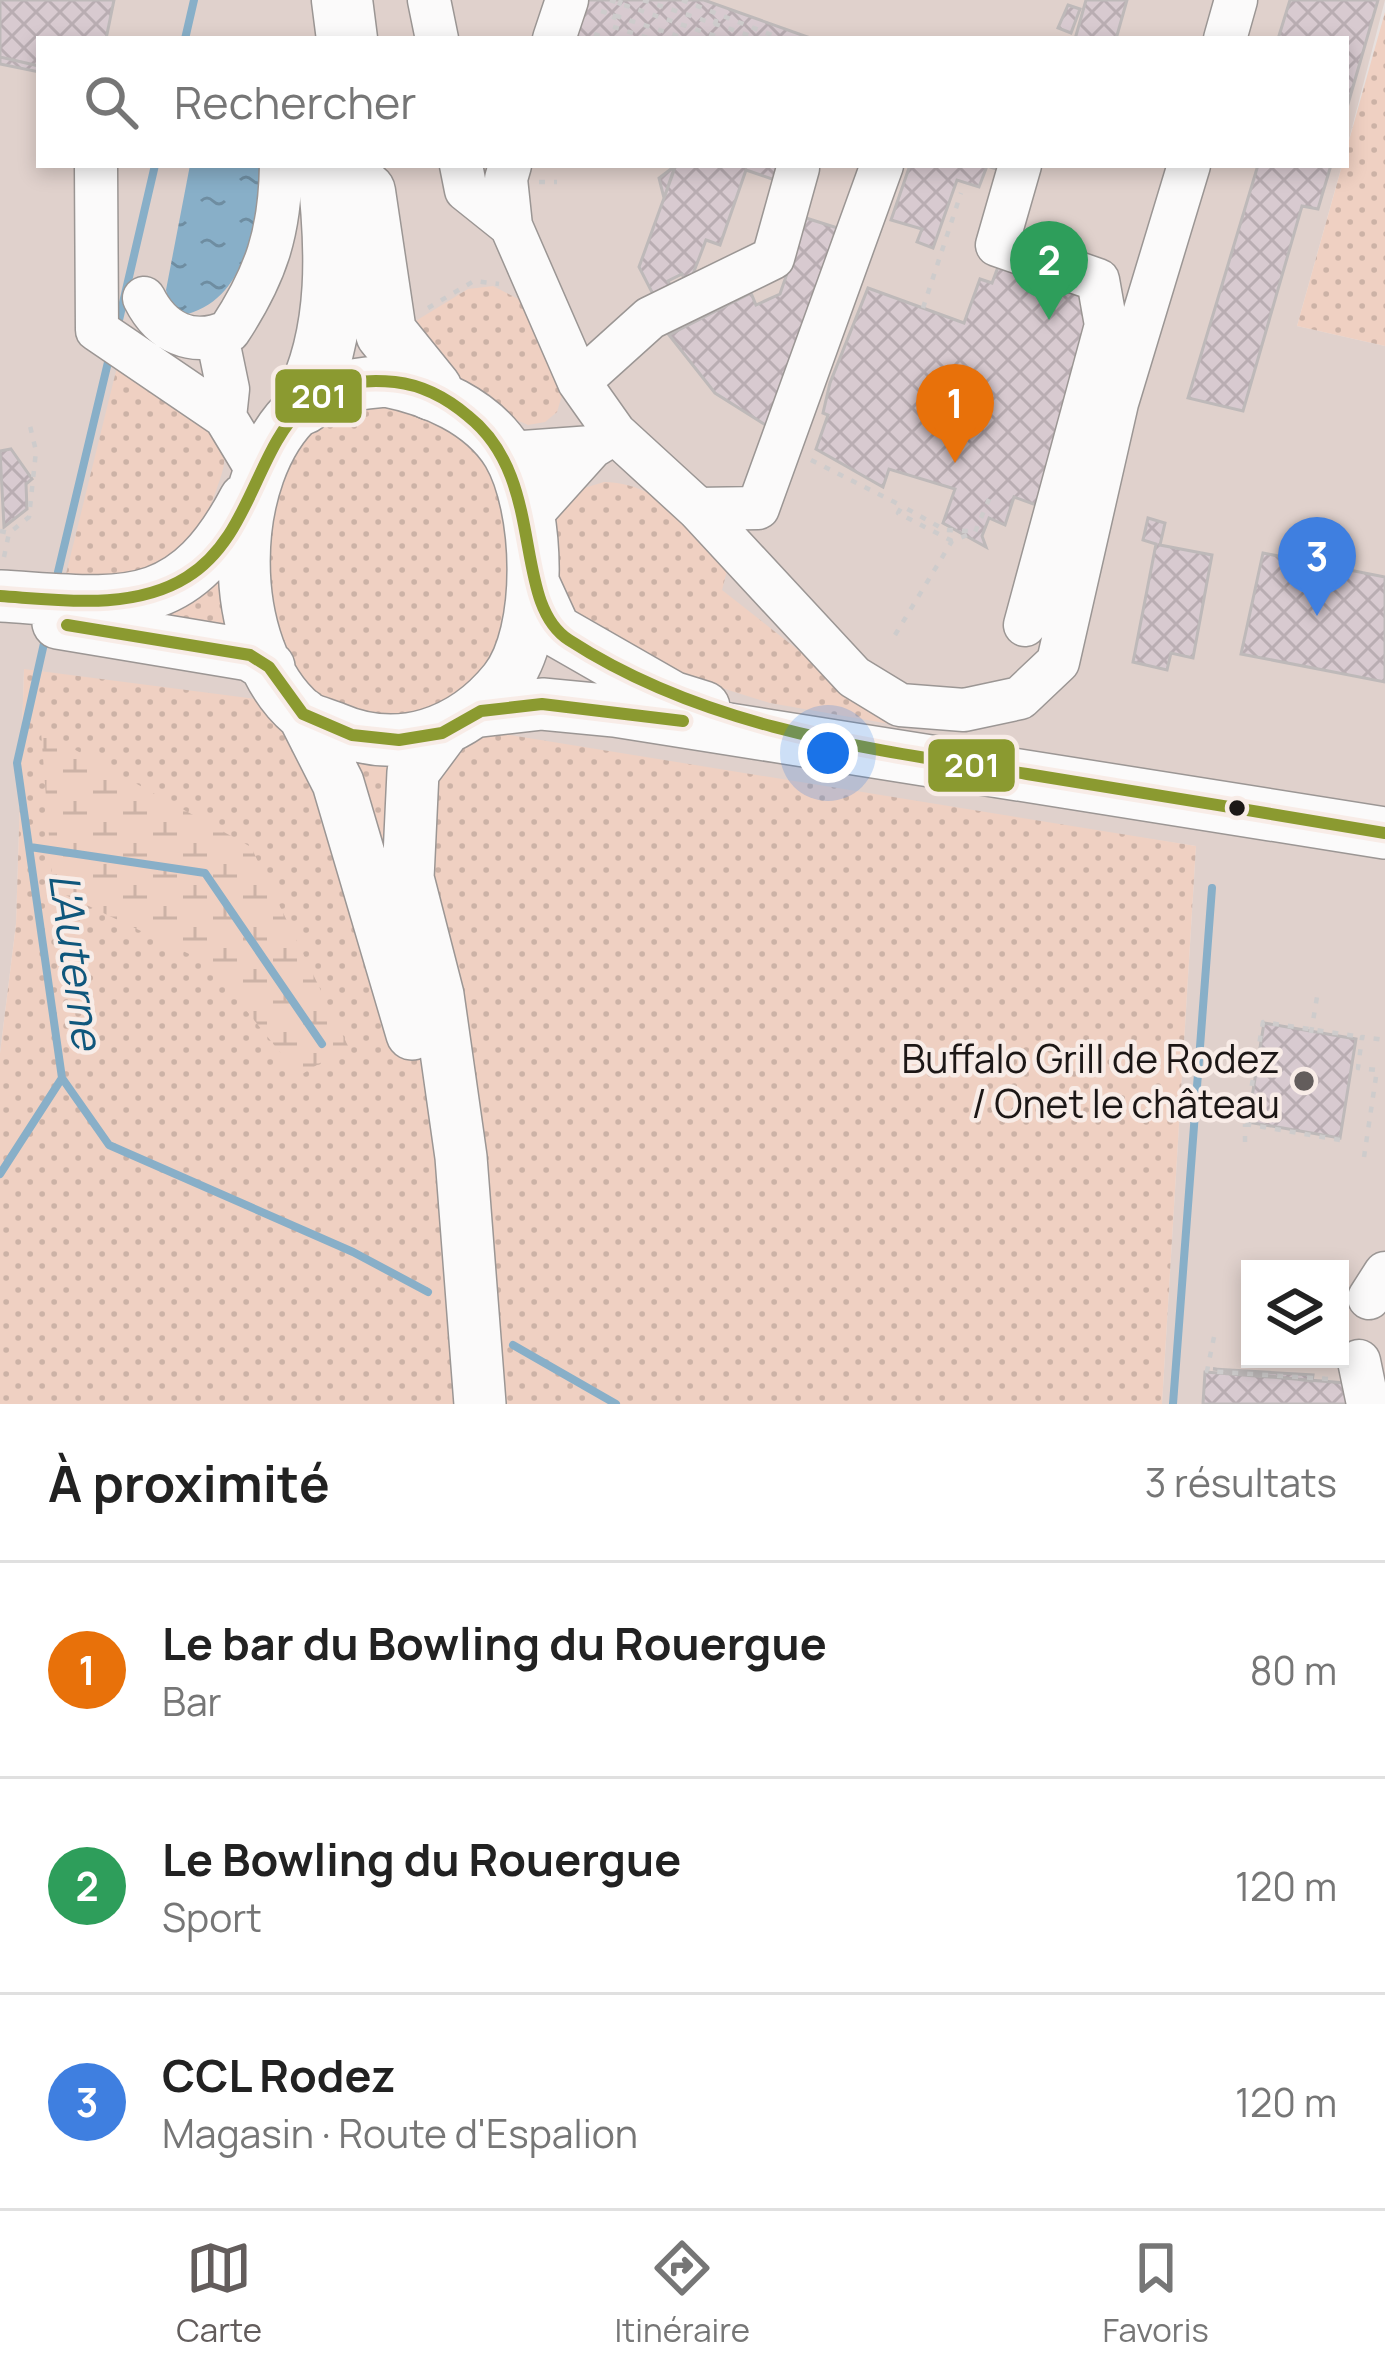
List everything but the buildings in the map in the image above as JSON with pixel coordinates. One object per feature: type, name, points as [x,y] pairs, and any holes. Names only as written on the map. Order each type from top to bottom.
[{"type":"highway","points":[[308,0],[312,36]]},
{"type":"highway","points":[[342,0],[347,36]]},
{"type":"highway","points":[[294,414],[319,374],[327,340],[334,221],[327,168]]},
{"type":"highway","points":[[362,168],[386,333],[432,390]]},
{"type":"main road","points":[[0,596],[140,597],[190,577],[220,546],[267,445],[294,414],[343,385],[386,381],[432,390],[466,413],[508,453],[528,518],[533,581],[528,636],[512,672],[412,772],[409,878],[438,995],[452,1088],[480,1404]]},
{"type":"main road","points":[[253,481],[243,557],[254,625],[269,667],[303,714],[338,783],[405,1005],[471,1329]]},
{"type":"main road","points":[[533,581],[555,630],[672,697],[779,734]]},
{"type":"main road","points":[[0,608],[34,619],[250,655],[269,667]]},
{"type":"main road","points":[[303,714],[352,735],[398,740],[542,704],[779,734],[1385,833]]},
{"type":"street","points":[[429,0],[435,36]]},
{"type":"street","points":[[1226,36],[1236,0]]},
{"type":"street","points":[[556,36],[580,4]]},
{"type":"street","points":[[96,168],[97,330],[225,417],[294,414]]},
{"type":"street","points":[[144,298],[156,321],[186,338],[229,331],[264,277],[280,200],[281,168]]},
{"type":"street","points":[[462,168],[466,190],[511,226]]},
{"type":"street","points":[[509,168],[511,226],[604,440],[698,509],[854,676],[900,705],[964,710],[1020,698],[1058,662],[1117,404],[1188,168]]},
{"type":"street","points":[[579,382],[650,318],[773,257],[798,168]]},
{"type":"street","points":[[698,509],[758,508],[881,168]]},
{"type":"street","points":[[1019,168],[997,245],[1098,280],[1106,325],[1025,625]]},
{"type":"street","points":[[217,336],[228,389],[225,417],[253,481]]},
{"type":"street","points":[[508,453],[604,440]]},
{"type":"street","points":[[528,518],[604,440]]},
{"type":"street","points":[[1341,1370],[1368,1404]]},
{"type":"path","points":[[610,0],[707,36]]},
{"type":"path","points":[[644,0],[751,36]]},
{"type":"path","points":[[682,0],[775,36]]},
{"type":"path","points":[[620,2],[611,26],[642,36]]},
{"type":"path","points":[[580,4],[678,36]]},
{"type":"path","points":[[710,36],[718,12]]},
{"type":"path","points":[[923,308],[961,193]]},
{"type":"path","points":[[386,333],[474,281],[499,284],[541,303]]},
{"type":"path","points":[[2,575],[4,532],[29,517],[36,451],[31,426]]},
{"type":"path","points":[[784,446],[945,530],[975,532]]},
{"type":"path","points":[[895,635],[952,541],[975,532],[988,499]]},
{"type":"path","points":[[902,506],[898,513],[952,541]]},
{"type":"path","points":[[1312,1031],[1317,997]]},
{"type":"path","points":[[1244,1142],[1263,1022],[1385,1040]]},
{"type":"path","points":[[1362,1037],[1358,1068],[1377,1070],[1364,1157]]},
{"type":"path","points":[[1245,1124],[1340,1140]]},
{"type":"path","points":[[1214,1337],[1207,1371],[1341,1370]]},
{"type":"shaded area","points":[[0,0],[1385,0],[1349,139],[1349,36],[36,36],[36,168],[1341,168],[1297,326],[1385,346],[1385,1404],[1162,1404],[1196,846],[24,670],[16,924],[0,1053]]},
{"type":"green space","points":[[1385,12],[1385,346],[1297,326],[1341,168],[1349,168],[1349,140]]},
{"type":"green space","points":[[493,286],[524,302],[563,392],[557,412],[545,422],[528,425],[512,418],[438,363],[414,322],[468,289]]},
{"type":"green space","points":[[117,367],[215,435],[223,450],[222,472],[207,513],[178,551],[139,572],[65,578]]},
{"type":"green space","points":[[362,403],[426,415],[462,436],[490,468],[504,505],[510,594],[498,655],[474,688],[417,720],[1196,846],[1162,1404],[0,1404],[0,1053],[16,924],[24,669],[334,709],[301,679],[275,633],[260,519],[267,484],[317,420]]},
{"type":"green space","points":[[604,482],[643,490],[674,510],[728,567],[722,590],[845,687],[895,717],[890,724],[770,703],[690,678],[570,621],[555,586],[552,517],[571,492]]},
{"type":"green space","points":[[221,565],[231,633],[134,618]]},
{"type":"green space","points":[[41,731],[251,847],[348,1046],[299,1076],[208,963],[53,889]]},
{"type":"water","points":[[189,168],[262,168],[244,258],[223,292],[188,314],[170,305],[166,290]]},
{"type":"waterway","name":"L'Auterne","points":[[186,36],[194,0]]},
{"type":"waterway","name":"L'Auterne","points":[[119,320],[154,168]]},
{"type":"waterway","name":"L'Auterne","points":[[58,572],[109,358]]},
{"type":"waterway","name":"L'Auterne","points":[[45,639],[17,763],[62,1078],[109,1145],[353,1252],[428,1292]]},
{"type":"waterway","points":[[30,847],[205,873],[322,1044]]},
{"type":"waterway","points":[[1173,1404],[1212,888]]},
{"type":"waterway","points":[[0,1174],[62,1078]]},
{"type":"waterway","name":"L'Auterne","points":[[513,1345],[616,1404]]},
{"type":"transit line","name":"201","points":[[0,596],[120,599],[166,588],[187,577],[216,552],[289,422],[314,398],[348,384],[395,382],[452,404],[493,442],[520,505],[532,569],[551,622],[569,640],[676,695],[732,715],[849,744],[1385,833]]},
{"type":"transit line","name":"201","points":[[67,625],[250,655],[269,667],[303,714],[352,735],[399,740],[442,733],[481,711],[542,704],[683,721]]},
{"type":"place","name":"Le Bowling du Rouergue","points":[[1049,320]]},
{"type":"place","name":"Le bar du Bowling du Rouergue","points":[[955,463]]},
{"type":"place","name":"CCL Rodez","points":[[1317,616]]},
{"type":"place","name":"Buffalo Grill de Rodez / Onet le château","points":[[1304,1081]]}]
